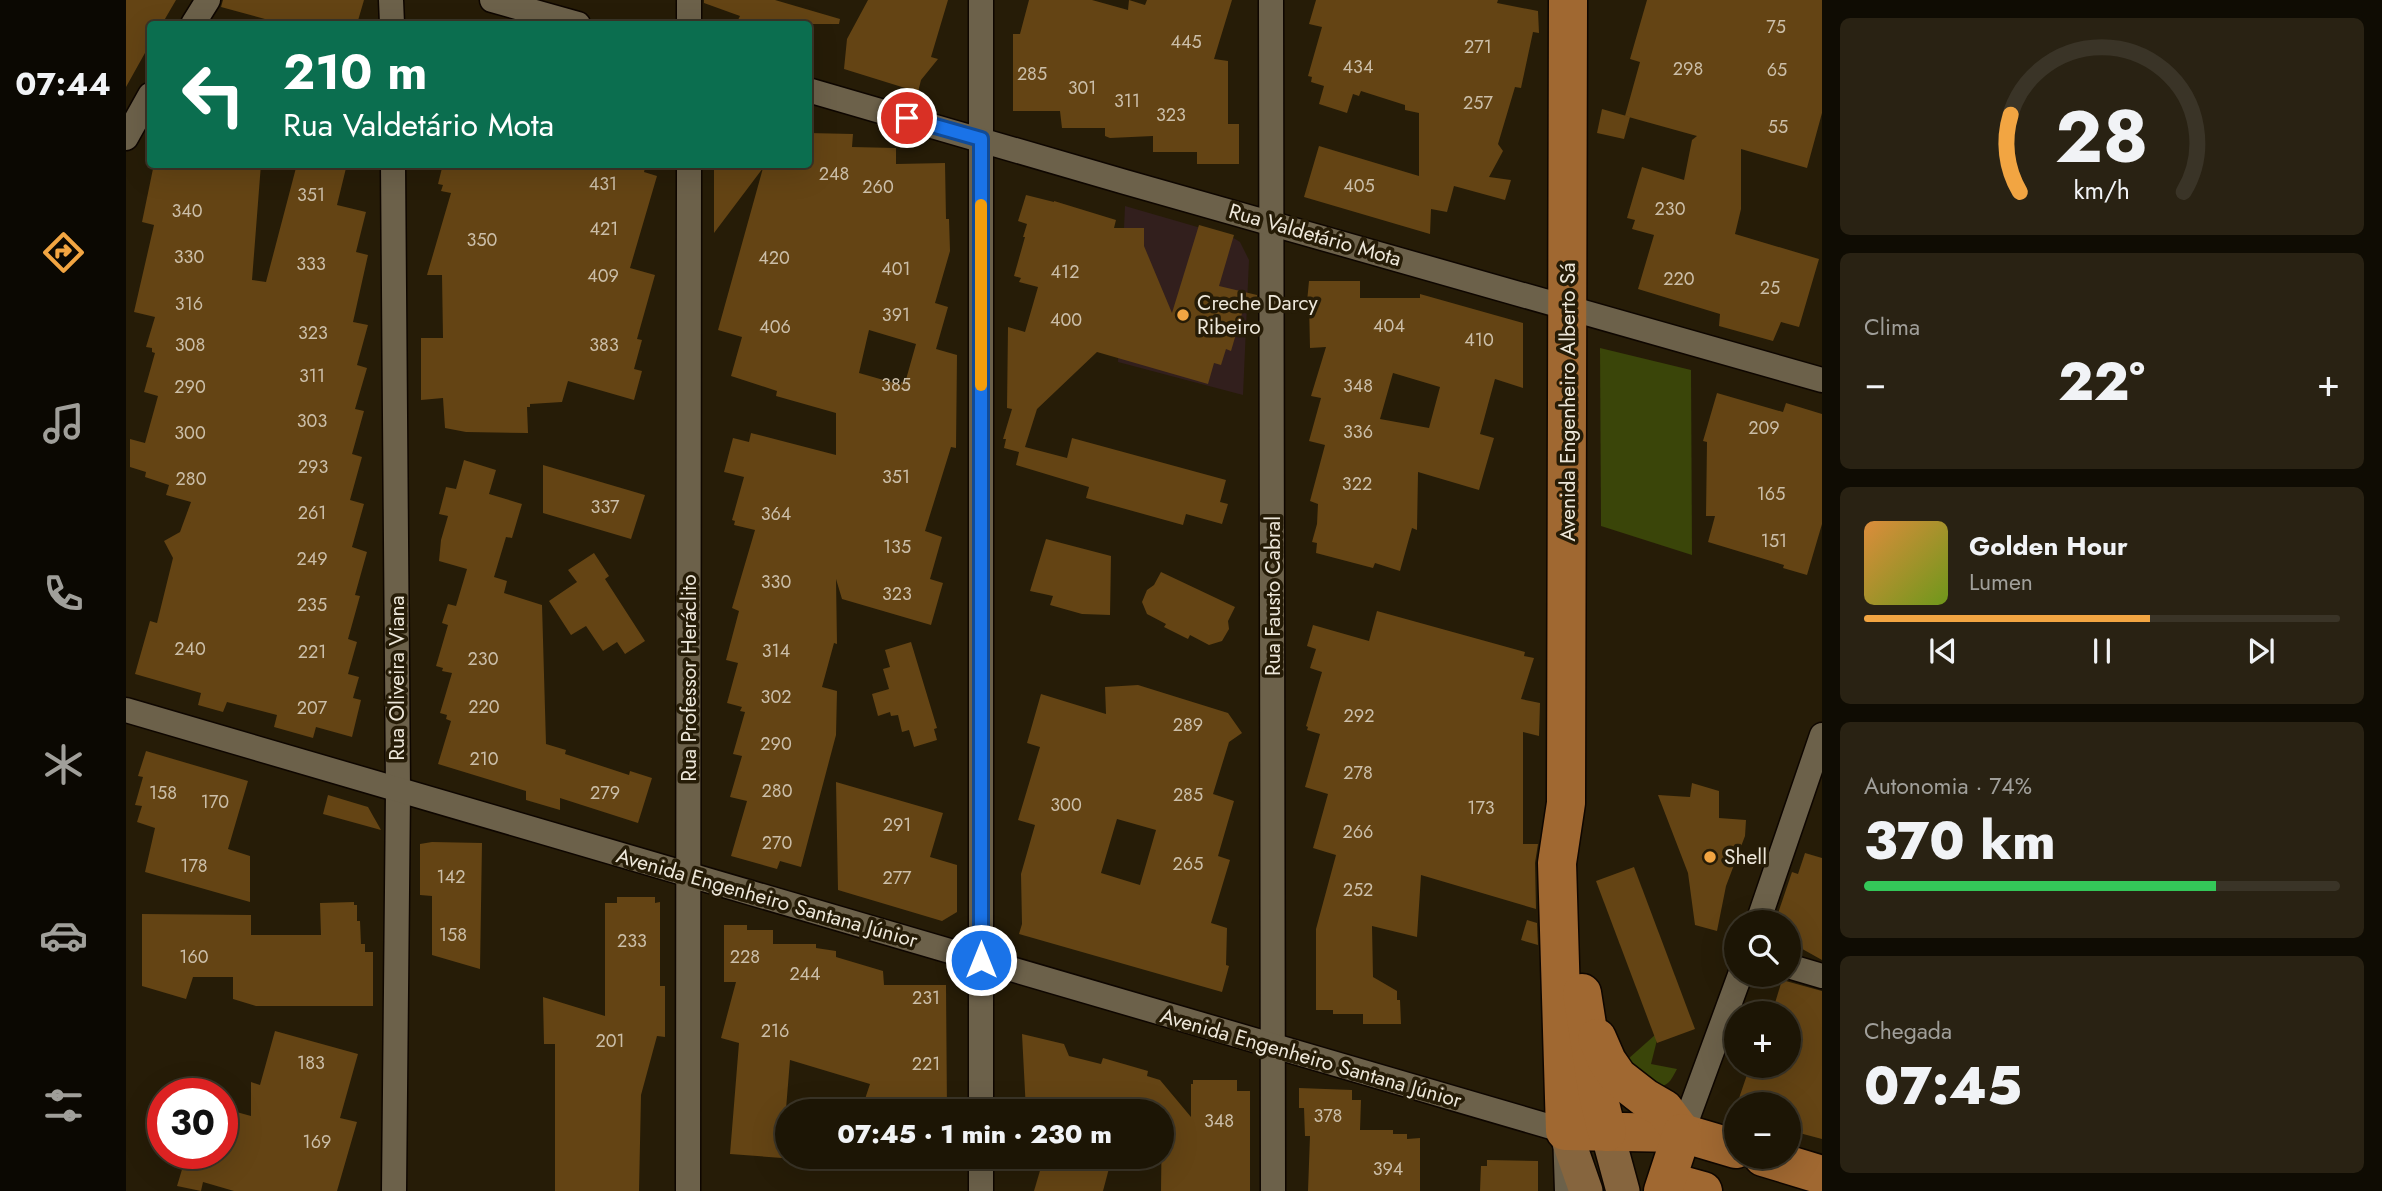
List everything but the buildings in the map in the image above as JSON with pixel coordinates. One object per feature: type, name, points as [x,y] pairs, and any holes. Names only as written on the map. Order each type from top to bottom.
[{"type":"main road","name":"Avenida Engenheiro Alberto Sá","points":[[1564,1131],[1557,863],[1566,803],[1568,0]]},
{"type":"main road","name":"Avenida Engenheiro Alberto Sá","points":[[1566,803],[1578,865],[1578,963],[1598,1095],[1607,1132]]},
{"type":"main road","points":[[1582,992],[1599,1045],[1618,1077],[1664,1109],[1682,1133],[1680,1188]]},
{"type":"main road","name":"Avenida Engenheiro Santana Júnior","points":[[1564,1131],[1682,1133],[1724,1145]]},
{"type":"main road","points":[[1801,1169],[1822,1175]]},
{"type":"street","points":[[195,21],[208,0]]},
{"type":"street","points":[[391,0],[392,21]]},
{"type":"street","points":[[492,0],[567,21]]},
{"type":"street","points":[[689,0],[689,21]]},
{"type":"street","points":[[981,0],[981,1099]]},
{"type":"street","name":"Rua Fausto Cabral","points":[[1271,0],[1273,1191]]},
{"type":"street","name":"Rua Valdetário Mota","points":[[812,91],[1822,380]]},
{"type":"street","points":[[126,138],[142,96]]},
{"type":"street","name":"Rua Oliveira Viana","points":[[393,168],[398,791],[394,1191]]},
{"type":"street","name":"Rua Professor Heráclito","points":[[688,1191],[689,168]]},
{"type":"street","name":"Avenida Engenheiro Santana Júnior","points":[[126,710],[1564,1131]]},
{"type":"street","points":[[1763,910],[1812,794],[1821,742]]},
{"type":"street","points":[[1801,970],[1822,976]]},
{"type":"street","points":[[1682,1133],[1736,987]]},
{"type":"street","name":"Avenida Engenheiro Alberto Sá","points":[[1564,1131],[1567,1191]]},
{"type":"street","name":"Avenida Engenheiro Alberto Sá","points":[[1564,1131],[1586,1191]]},
{"type":"street","name":"Avenida Engenheiro Alberto Sá","points":[[1607,1132],[1623,1191]]},
{"type":"street","points":[[981,1169],[981,1191]]},
{"type":"shaded area","name":"Creche Darcy Ribeiro","points":[[1125,206],[1232,237],[1240,242],[1249,260],[1243,395],[1118,362]]},
{"type":"green space","points":[[1600,348],[1691,370],[1692,555],[1601,526]]},
{"type":"green space","points":[[1655,1035],[1657,1040],[1651,1064],[1677,1069],[1668,1083],[1659,1087],[1642,1075],[1628,1059]]},
{"type":"slow traffic","points":[[981,205],[981,385]]},
{"type":"place","name":"Creche Darcy Ribeiro","points":[[1183,315]]},
{"type":"place","name":"Shell","points":[[1710,857]]},
{"type":"route","points":[[907,118],[981,139],[981,960]]}]
